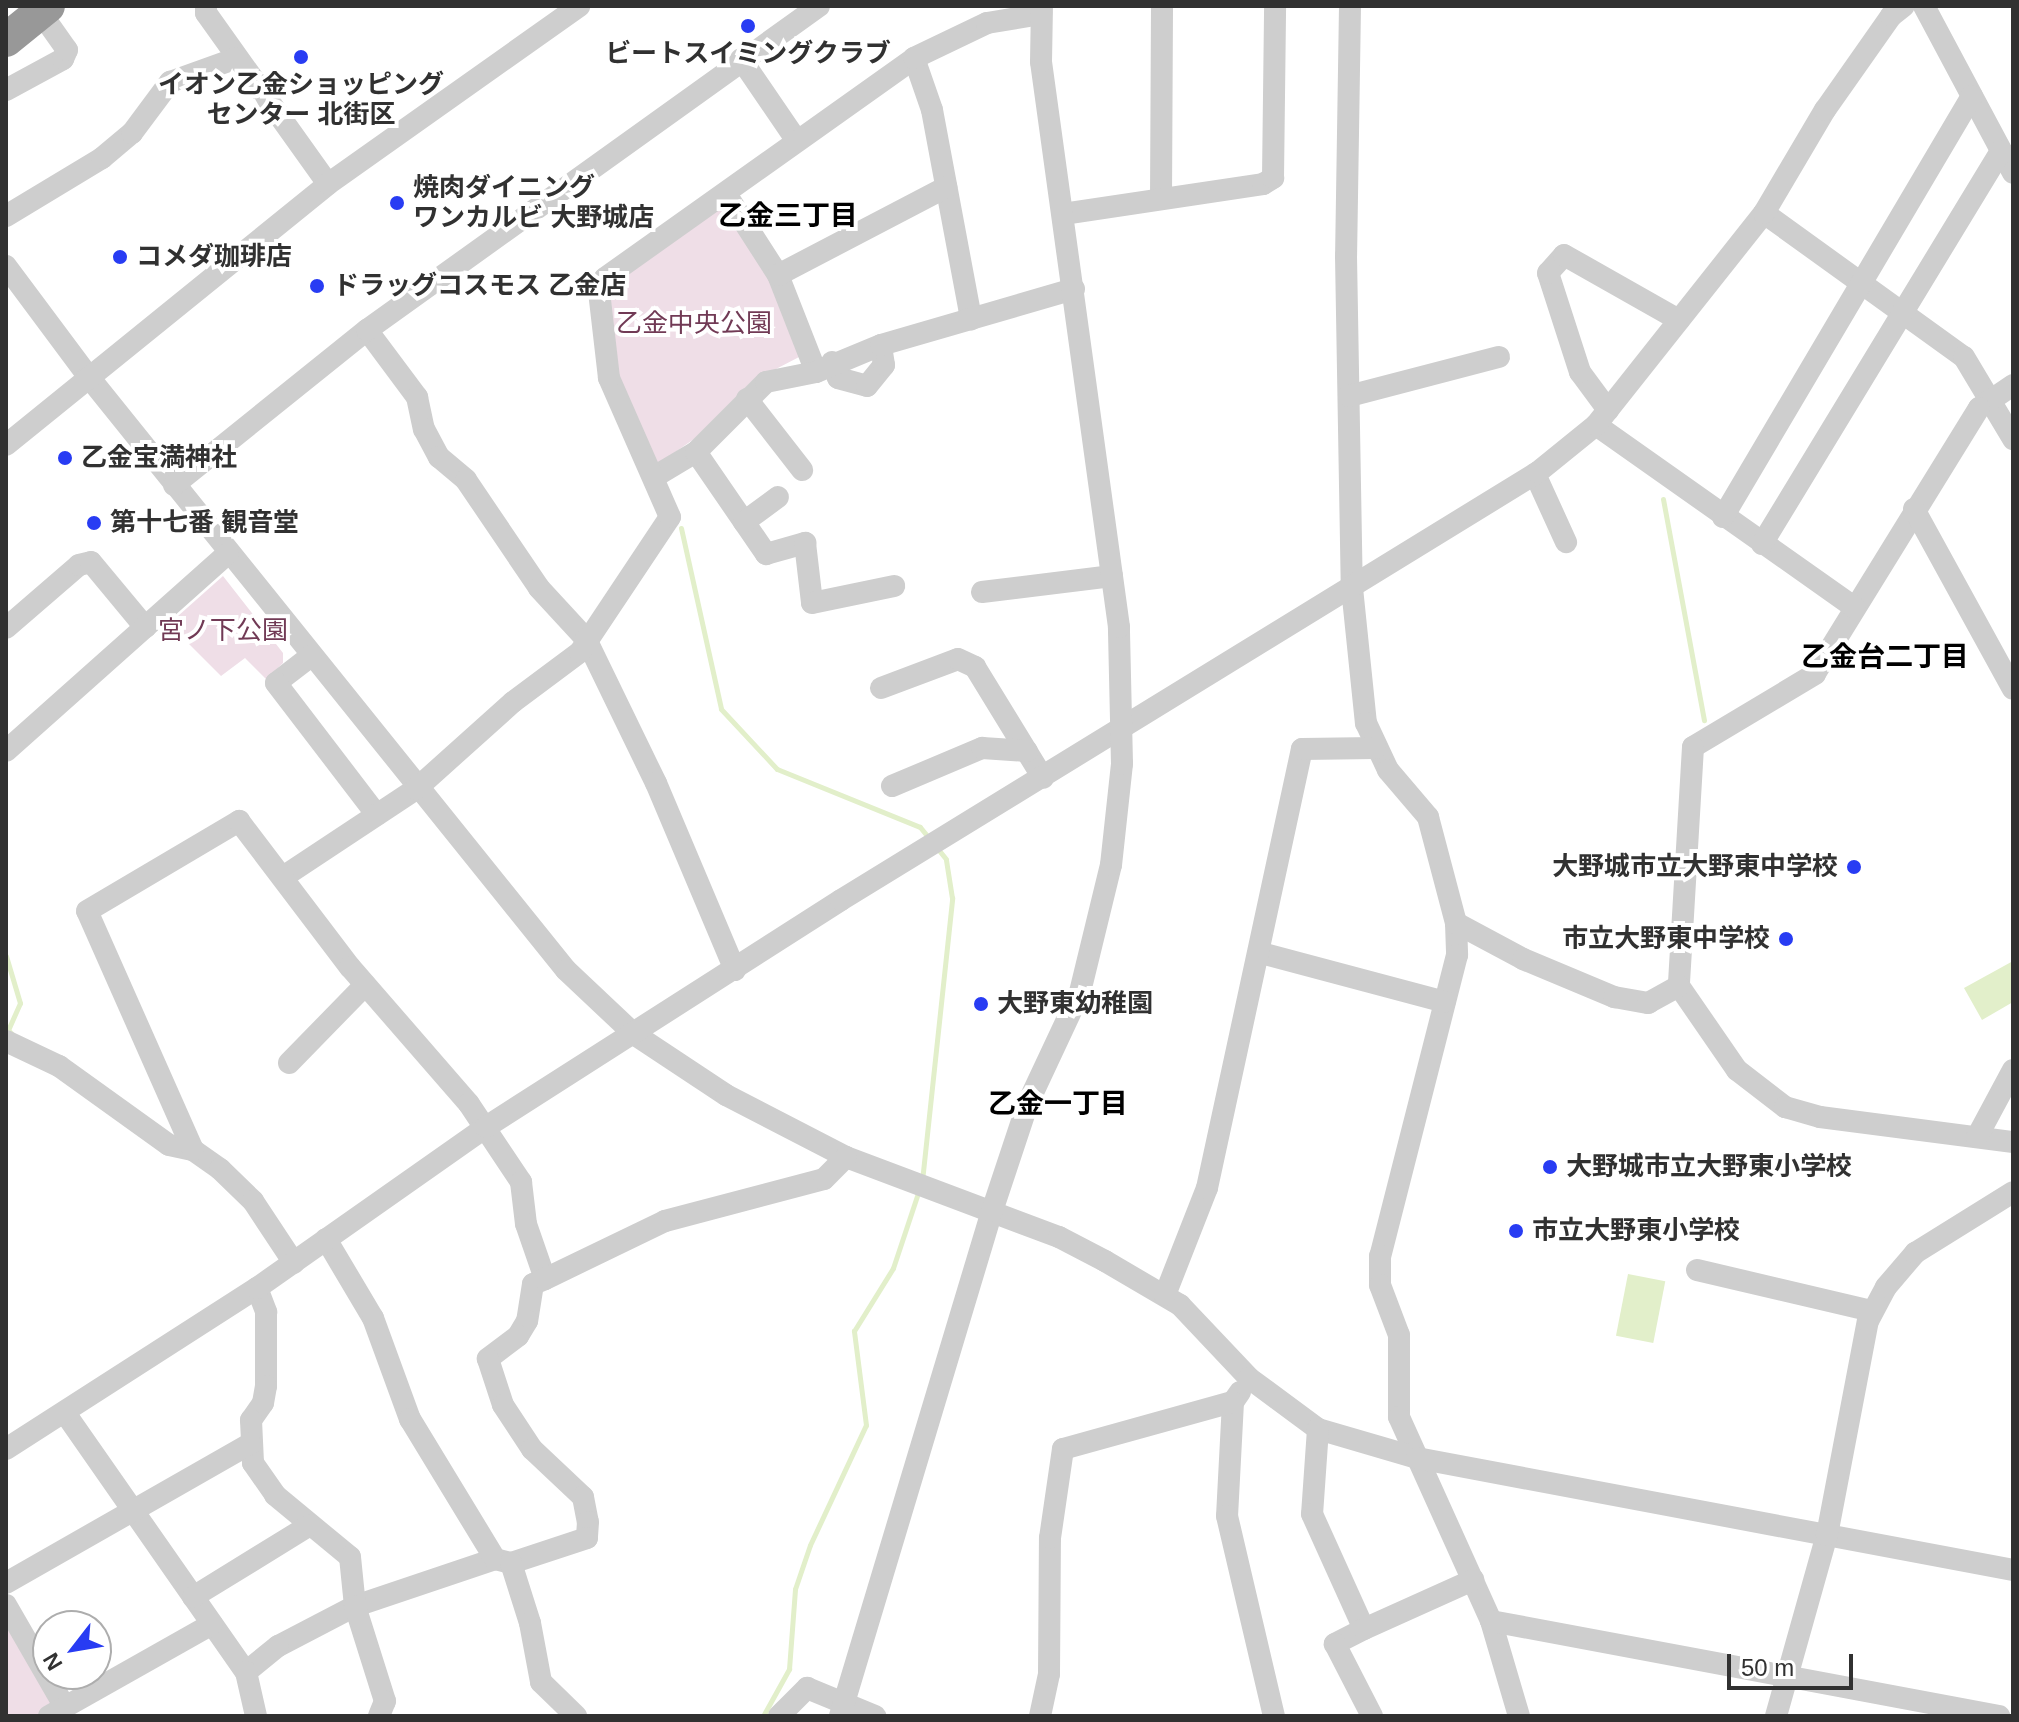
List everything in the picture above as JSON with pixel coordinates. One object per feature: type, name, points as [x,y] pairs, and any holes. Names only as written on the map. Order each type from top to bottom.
[{"type":"highway","points":[[6,40],[48,6]]},
{"type":"street","points":[[6,90],[63,59],[67,50],[36,6]]},
{"type":"street","points":[[206,6],[237,58],[328,184]]},
{"type":"street","points":[[6,445],[328,184],[579,6]]},
{"type":"street","points":[[174,485],[367,330],[819,6]]},
{"type":"street","points":[[1161,199],[1162,6]]},
{"type":"street","points":[[1063,214],[1273,178],[1275,6]]},
{"type":"street","points":[[1350,6],[1352,588],[1366,723],[1375,748],[1428,817],[1456,923],[1457,955],[1380,1256],[1380,1285],[1399,1335],[1399,1417],[1491,1621],[1514,1715]]},
{"type":"street","points":[[6,1449],[257,1288],[486,1127],[910,859],[1122,732],[1535,474],[1602,418],[1764,213],[1825,110],[1891,16],[1904,6]]},
{"type":"street","points":[[1924,6],[2013,173]]},
{"type":"street","points":[[283,877],[416,789],[513,702],[580,652],[670,517],[609,378],[599,291],[605,278],[914,58],[987,23],[1042,10],[1041,62],[1112,576],[1122,732],[1111,865],[1099,928],[1080,992],[1028,1103],[992,1211],[843,1708]]},
{"type":"street","points":[[6,216],[102,158],[132,133],[170,82],[237,58]]},
{"type":"street","points":[[914,58],[932,110],[971,319]]},
{"type":"street","points":[[741,59],[797,141]]},
{"type":"street","points":[[1723,517],[1972,96]]},
{"type":"street","points":[[1762,544],[1901,308],[2001,151]]},
{"type":"street","points":[[778,275],[946,187]]},
{"type":"street","points":[[726,194],[778,275],[824,367],[838,378],[867,386],[884,365],[881,345]]},
{"type":"street","points":[[1764,213],[1901,308],[1964,357],[2013,439]]},
{"type":"street","points":[[1679,320],[1564,255],[1548,273],[1580,372],[1602,418],[1723,517],[1854,607]]},
{"type":"street","points":[[6,266],[88,376],[228,553],[416,789],[566,970],[634,1034],[726,1095],[846,1157],[1059,1237],[1165,1295],[1249,1378],[1318,1429],[1417,1458],[2013,1570]]},
{"type":"street","points":[[654,477],[696,452],[766,382],[824,367],[881,345],[1074,289]]},
{"type":"street","points":[[367,330],[417,397],[424,429],[439,457],[466,480],[539,588],[586,639],[656,783],[735,970]]},
{"type":"street","points":[[1349,396],[1499,357]]},
{"type":"street","points":[[2013,385],[1990,398],[1914,509],[1808,681],[1693,747],[1679,986],[1737,1070],[1785,1107],[1820,1117],[2013,1142]]},
{"type":"street","points":[[747,399],[802,470]]},
{"type":"street","points":[[696,452],[766,554],[805,543],[812,603],[894,586]]},
{"type":"street","points":[[1535,474],[1566,542]]},
{"type":"street","points":[[744,522],[778,497]]},
{"type":"street","points":[[1914,509],[2013,689]]},
{"type":"street","points":[[6,751],[228,553]]},
{"type":"street","points":[[6,628],[79,565],[91,562],[145,627]]},
{"type":"street","points":[[982,592],[1112,576]]},
{"type":"street","points":[[311,656],[276,683],[377,815]]},
{"type":"street","points":[[881,688],[958,659],[975,667],[1043,778]]},
{"type":"street","points":[[892,786],[982,748],[1027,751]]},
{"type":"street","points":[[1165,1295],[1207,1188],[1261,953],[1302,749],[1375,748]]},
{"type":"street","points":[[294,1263],[253,1201],[193,1150],[87,911],[239,821],[365,985],[486,1127],[521,1182],[526,1224],[545,1279]]},
{"type":"street","points":[[1456,923],[1614,997],[1648,1003],[1679,986]]},
{"type":"street","points":[[1261,953],[1445,1002]]},
{"type":"street","points":[[289,1063],[365,985]]},
{"type":"street","points":[[6,1041],[59,1066],[169,1145],[193,1150]]},
{"type":"street","points":[[1977,1137],[2013,1070]]},
{"type":"street","points":[[246,1672],[278,1646],[355,1606],[587,1538],[583,1497],[532,1449],[503,1405],[488,1359],[518,1336],[527,1321],[533,1284],[665,1221],[824,1179],[846,1157]]},
{"type":"street","points":[[1776,1716],[1785,1675],[1827,1535],[1872,1311],[1915,1253],[2013,1192]]},
{"type":"street","points":[[326,1239],[373,1318],[410,1419],[503,1561],[530,1623],[541,1682],[576,1716]]},
{"type":"street","points":[[1697,1270],[1872,1311]]},
{"type":"street","points":[[257,1288],[266,1312],[266,1386],[263,1403],[251,1420],[250,1444],[263,1481],[350,1557],[355,1606],[383,1690],[385,1701],[379,1716]]},
{"type":"street","points":[[1249,1378],[1233,1402],[1227,1516],[1274,1716]]},
{"type":"street","points":[[1040,1716],[1049,1674],[1050,1538],[1063,1449],[1233,1402]]},
{"type":"street","points":[[65,1413],[246,1672],[256,1716]]},
{"type":"street","points":[[1318,1429],[1312,1514],[1364,1629]]},
{"type":"street","points":[[6,1583],[250,1444]]},
{"type":"street","points":[[193,1597],[310,1525]]},
{"type":"street","points":[[1372,1716],[1335,1644],[1473,1580]]},
{"type":"street","points":[[6,1605],[57,1712],[212,1624]]},
{"type":"street","points":[[1491,1621],[1999,1716]]},
{"type":"street","points":[[779,1716],[807,1688],[843,1708],[875,1716]]},
{"type":"green space","name":"乙金中央公園","points":[[727,208],[775,289],[801,356],[751,382],[694,439],[658,464],[616,372],[609,292],[612,282],[713,211]]},
{"type":"green space","name":"宮ノ下公園","points":[[223,576],[283,653],[283,663],[266,679],[245,658],[221,676],[169,624]]},
{"type":"green space","points":[[6,1605],[32,1650],[32,1690],[55,1690],[65,1707],[49,1716],[6,1716]]},
{"type":"shaded area","points":[[2013,961],[2013,1002],[1982,1020],[1964,988]]},
{"type":"shaded area","points":[[1628,1274],[1665,1281],[1653,1343],[1616,1336]]},
{"type":"waterway","points":[[1663,499],[1704,720]]},
{"type":"waterway","points":[[681,528],[721,709],[777,769],[920,827],[928,837]]},
{"type":"waterway","points":[[922,1181],[952,898],[946,859],[937,848]]},
{"type":"waterway","points":[[6,956],[20,1003],[8,1030],[13,1035]]},
{"type":"waterway","points":[[763,1716],[789,1669],[795,1589],[810,1545],[866,1425],[854,1331],[893,1268],[919,1190]]},
{"type":"place","name":"ビートスイミングクラブ","points":[[748,26]]},
{"type":"place","name":"イオン乙金ショッピング センター 北街区","points":[[301,57]]},
{"type":"place","name":"焼肉ダイニング ワンカルビ 大野城店","points":[[397,203]]},
{"type":"place","name":"コメダ珈琲店","points":[[120,257]]},
{"type":"place","name":"ドラッグコスモス 乙金店","points":[[317,286]]},
{"type":"place","name":"乙金宝満神社","points":[[65,458]]},
{"type":"place","name":"第十七番 観音堂","points":[[94,523]]},
{"type":"place","name":"大野城市立大野東中学校","points":[[1854,867]]},
{"type":"place","name":"市立大野東中学校","points":[[1786,939]]},
{"type":"place","name":"大野東幼稚園","points":[[981,1004]]},
{"type":"place","name":"大野城市立大野東小学校","points":[[1550,1167]]},
{"type":"place","name":"市立大野東小学校","points":[[1516,1231]]},
{"type":"district","name":"乙金三丁目","points":[[788,216]]},
{"type":"district","name":"乙金台二丁目","points":[[1885,657]]},
{"type":"district","name":"乙金一丁目","points":[[1058,1104]]}]
